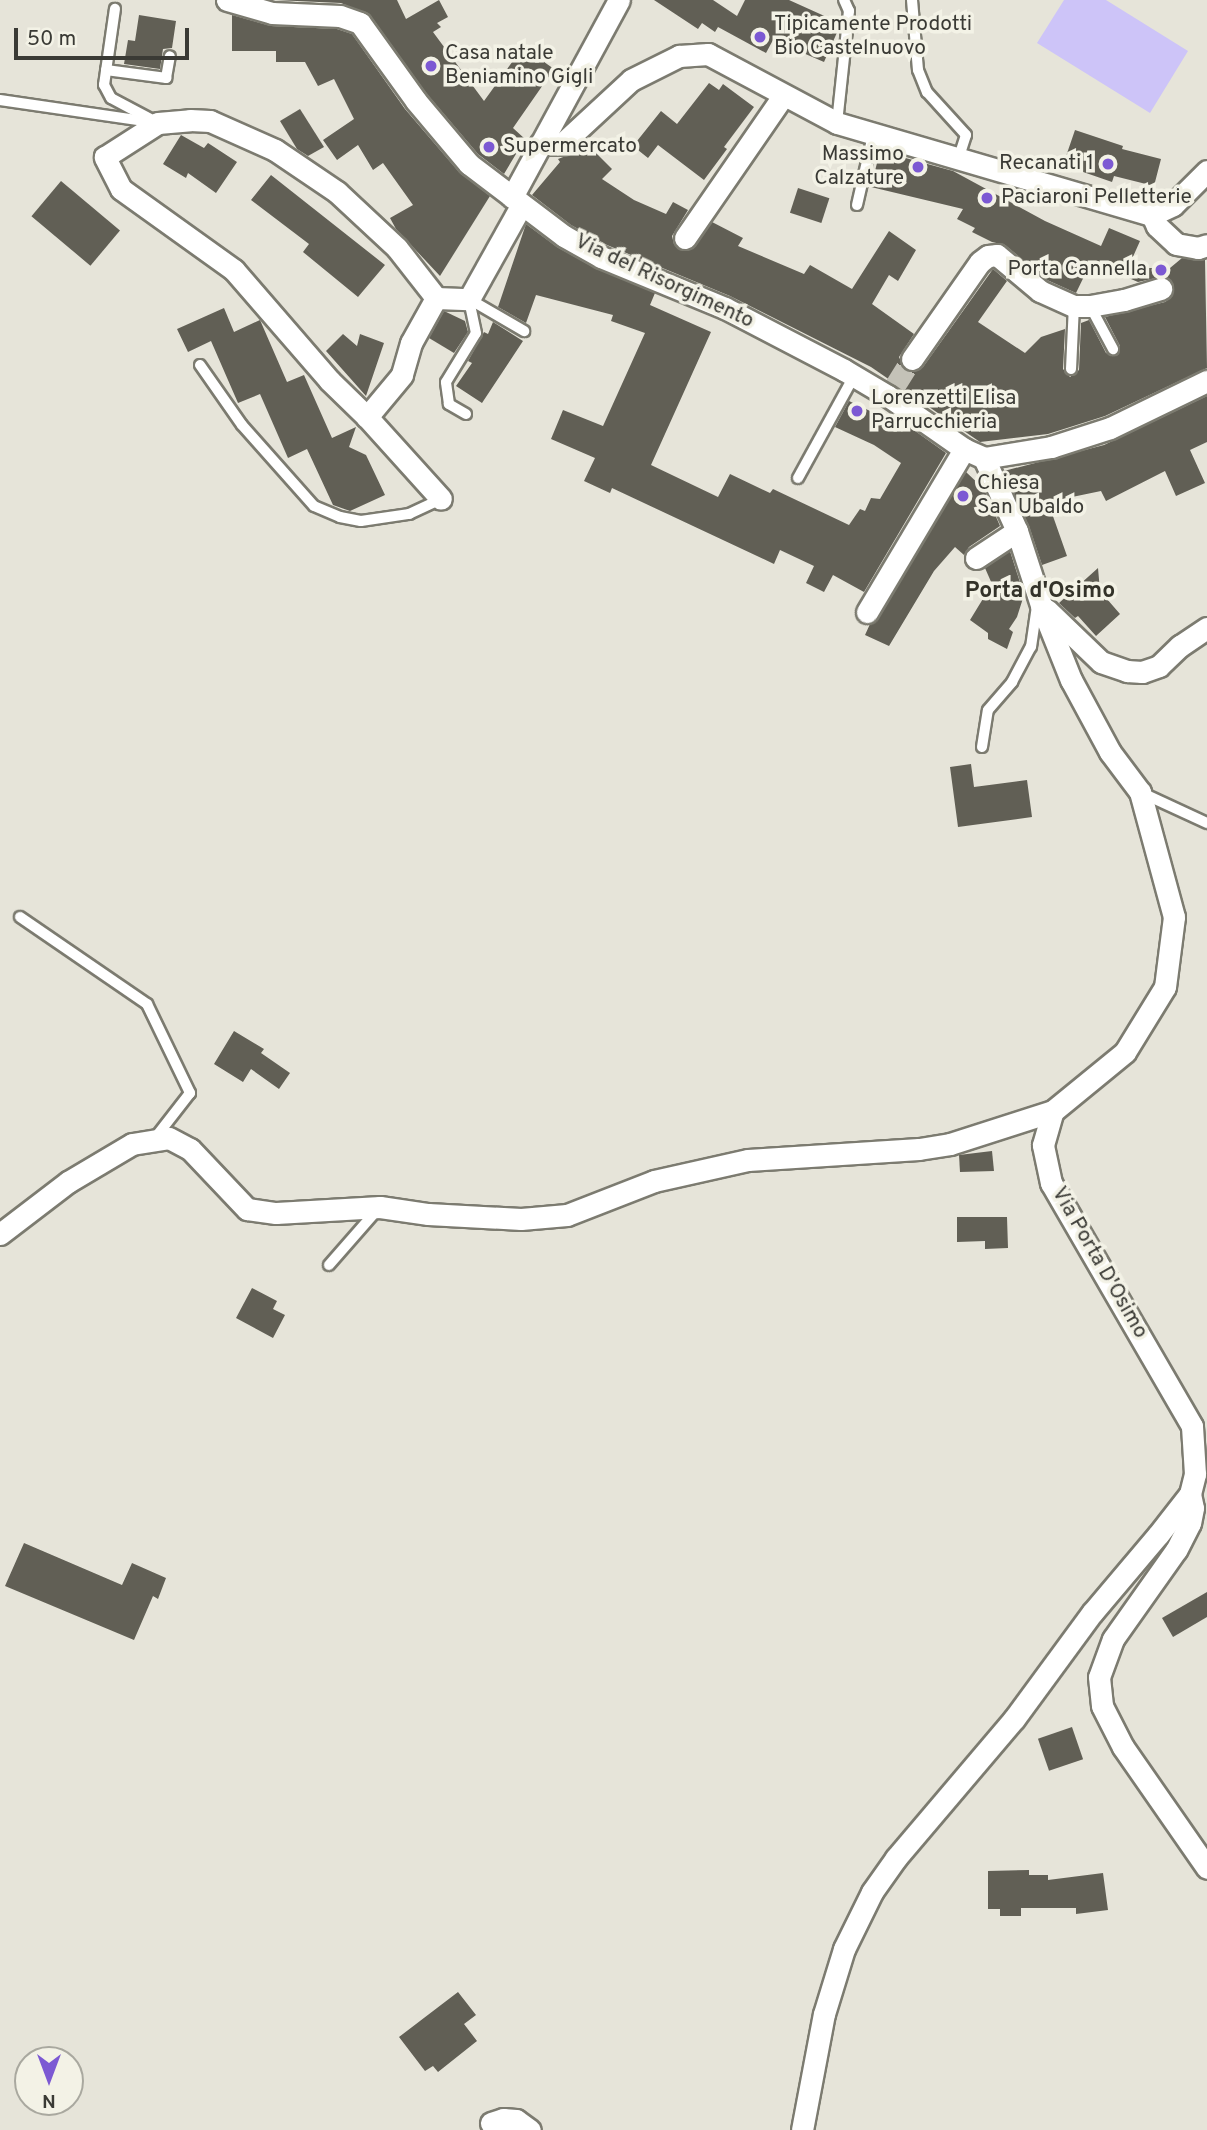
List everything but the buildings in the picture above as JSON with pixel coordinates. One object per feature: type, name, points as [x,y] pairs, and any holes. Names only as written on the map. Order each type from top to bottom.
[{"type":"street","name":"Via del Risorgimento","points":[[227,0],[272,13],[340,16],[360,23],[416,101],[469,164],[564,236],[601,257],[725,307],[854,376],[891,391],[964,449],[984,458]]},
{"type":"street","points":[[436,298],[469,299],[517,201],[540,144],[619,0]]},
{"type":"street","points":[[540,144],[562,144],[631,80],[680,56],[708,54],[783,96],[837,122],[873,135],[959,156],[1152,215],[1173,205],[1207,171]]},
{"type":"street","points":[[685,238],[783,96]]},
{"type":"street","points":[[436,298],[397,248],[337,192],[275,150],[210,121],[158,122],[106,157],[121,189],[234,270],[330,381],[367,417],[441,499]]},
{"type":"street","points":[[1152,215],[1157,226],[1176,244],[1198,248],[1207,245]]},
{"type":"street","points":[[912,359],[979,262],[988,256],[996,256],[1040,291],[1082,306],[1161,289]]},
{"type":"street","points":[[367,417],[402,375],[411,343],[436,298]]},
{"type":"street","points":[[0,1234],[68,1182],[132,1144],[169,1138],[190,1149],[247,1209],[276,1213],[380,1207],[428,1214],[521,1219],[567,1214],[654,1181],[734,1163],[939,1146],[1053,1111],[1125,1052],[1165,987],[1174,916],[1140,792],[1110,752],[1071,680],[1040,601],[1017,531],[984,458],[1051,447],[1110,428],[1207,381]]},
{"type":"street","points":[[867,612],[964,449]]},
{"type":"street","points":[[976,558],[1017,531]]},
{"type":"street","points":[[1040,601],[1101,662],[1127,671],[1142,672],[1159,666],[1180,646],[1207,628]]},
{"type":"street","name":"Via Porta D'Osimo","points":[[1053,1111],[1043,1145],[1051,1183],[1192,1426],[1197,1480],[1190,1523],[1175,1550],[1113,1639],[1099,1677],[1102,1706],[1123,1747],[1207,1868]]},
{"type":"street","points":[[802,2130],[824,2014],[844,1949],[872,1892],[1014,1719],[1092,1612],[1197,1480]]},
{"type":"street","points":[[491,2123],[503,2119],[516,2120],[530,2130]]},
{"type":"lane","points":[[837,122],[849,11],[844,0]]},
{"type":"lane","points":[[912,0],[918,70],[927,92],[966,135],[959,156]]},
{"type":"lane","points":[[115,9],[104,85],[111,98],[158,122]]},
{"type":"lane","points":[[106,70],[166,78],[170,56]]},
{"type":"lane","points":[[0,100],[158,122]]},
{"type":"lane","points":[[857,205],[873,135]]},
{"type":"lane","points":[[469,299],[524,331]]},
{"type":"lane","points":[[466,414],[449,404],[446,382],[476,333],[469,299]]},
{"type":"lane","points":[[1082,306],[1113,349]]},
{"type":"lane","points":[[1071,369],[1082,306]]},
{"type":"lane","points":[[200,365],[242,425],[314,506],[340,517],[361,520],[409,514],[441,499]]},
{"type":"lane","points":[[799,478],[854,376]]},
{"type":"lane","points":[[982,747],[988,710],[1012,682],[1031,647],[1040,601]]},
{"type":"lane","points":[[1140,792],[1207,823]]},
{"type":"lane","points":[[20,916],[147,1004],[190,1093],[154,1141]]},
{"type":"lane","points":[[329,1265],[380,1207]]},
{"type":"shaded area","points":[[1064,0],[1106,0],[1188,51],[1150,113],[1037,43]]},
{"type":"tunnel","points":[[895,386],[912,359]]},
{"type":"place","name":"Tipicamente Prodotti Bio Castelnuovo","points":[[760,37]]},
{"type":"place","name":"Casa natale Beniamino Gigli","points":[[431,66]]},
{"type":"place","name":"Supermercato","points":[[489,147]]},
{"type":"place","name":"Recanati 1","points":[[1108,164]]},
{"type":"place","name":"Massimo Calzature","points":[[918,167]]},
{"type":"place","name":"Paciaroni Pelletterie","points":[[987,198]]},
{"type":"place","name":"Porta Cannella","points":[[1161,270]]},
{"type":"place","name":"Lorenzetti Elisa Parrucchieria","points":[[857,411]]},
{"type":"place","name":"Chiesa San Ubaldo","points":[[963,496]]},
{"type":"district","name":"Porta d'Osimo","points":[[1040,592]]}]
